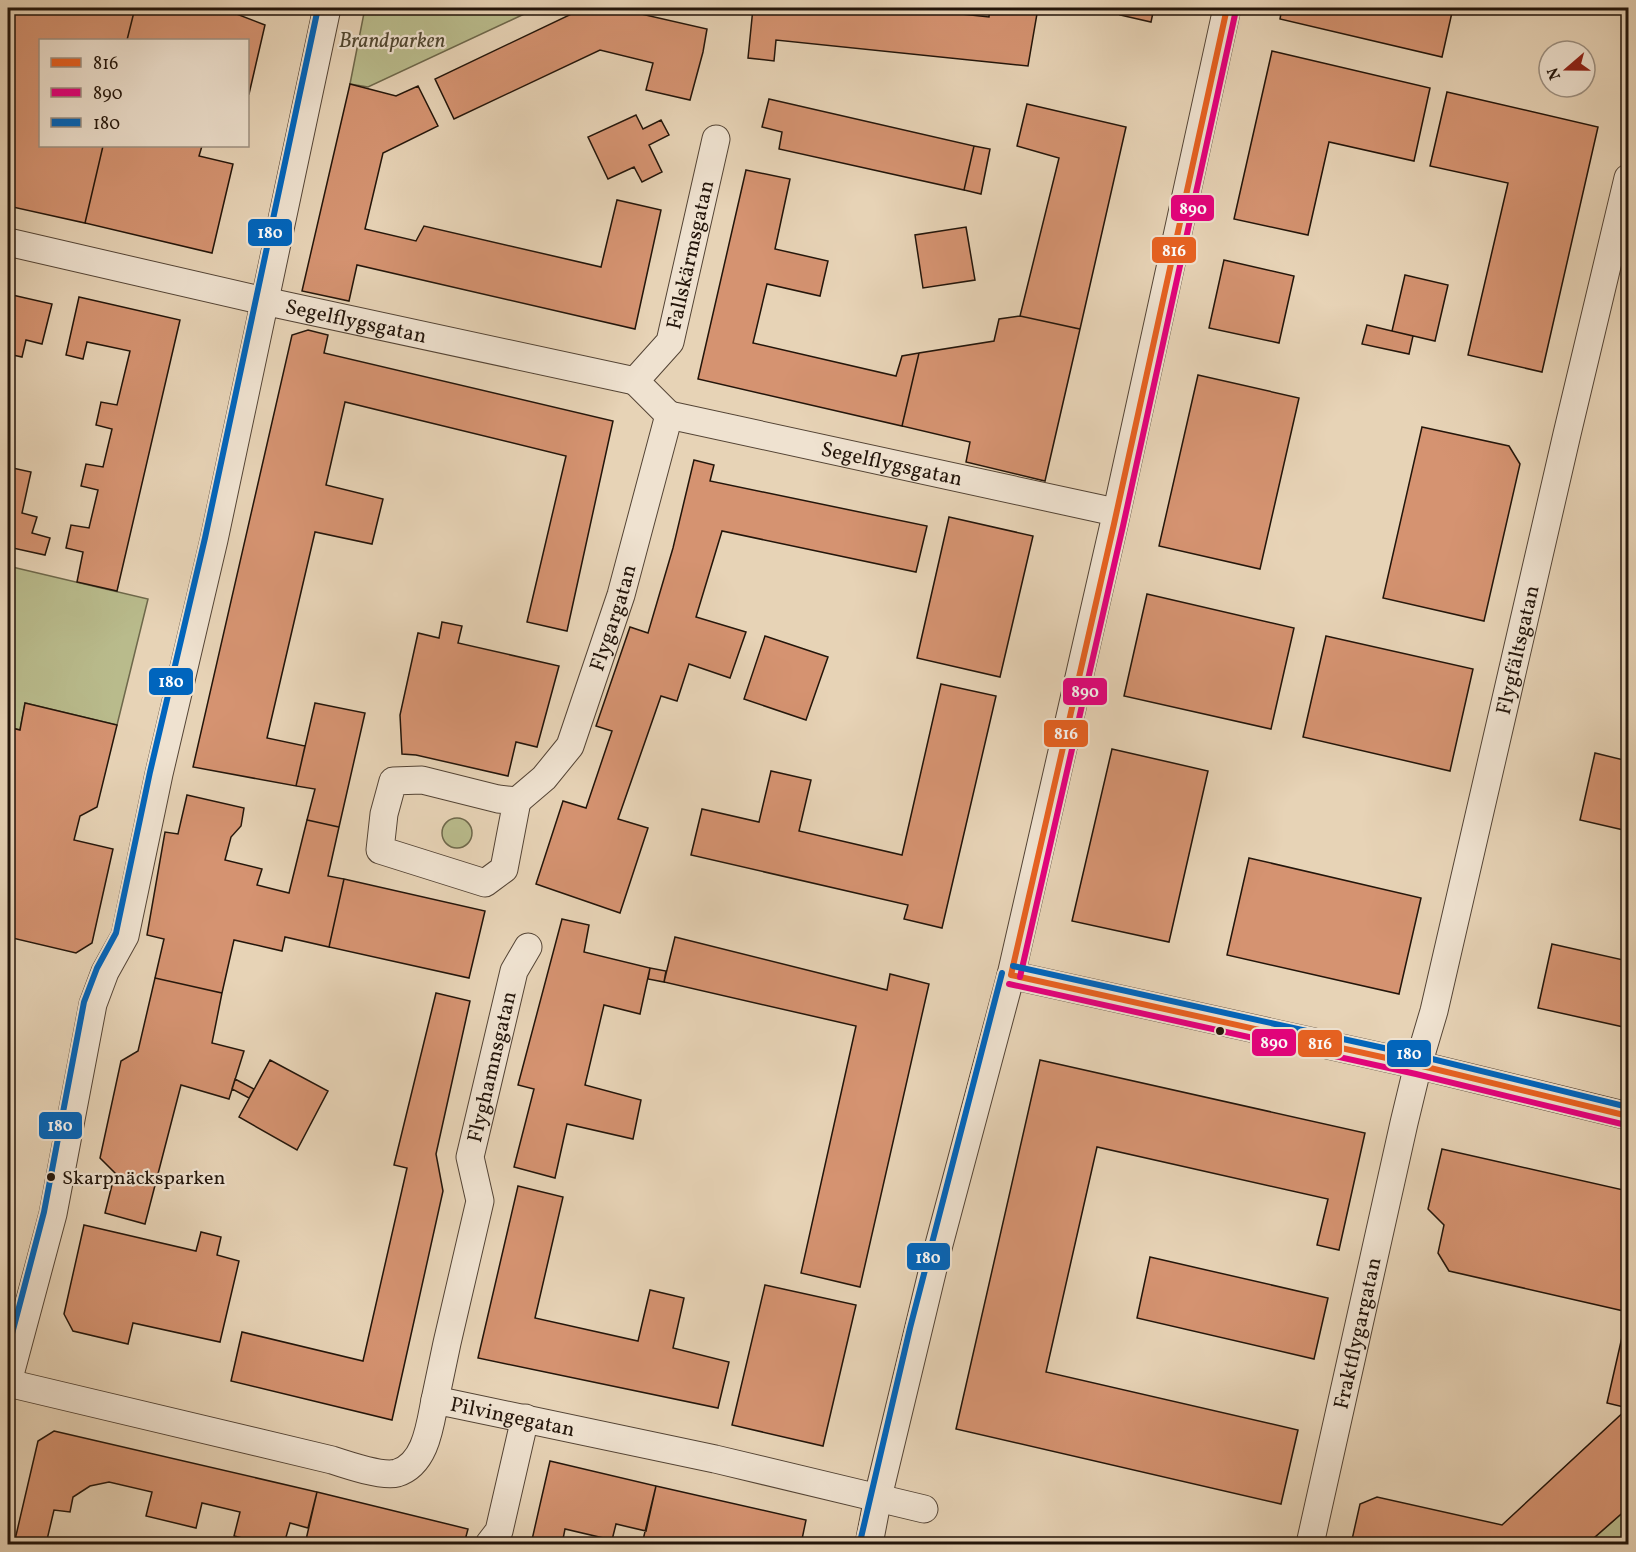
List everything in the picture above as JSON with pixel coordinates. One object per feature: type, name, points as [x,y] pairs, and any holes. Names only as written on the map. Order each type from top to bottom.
[{"type":"street","points":[[8,1382],[53,1214],[93,1004],[105,972],[125,936],[159,774],[214,540],[327,8]]},
{"type":"street","points":[[869,1545],[878,1497],[937,1252],[1011,975],[1227,8]]},
{"type":"street","name":"Fallskärmsgatan","points":[[635,381],[670,342],[716,139]]},
{"type":"street","name":"Flygfältsgatan","points":[[1404,1123],[1434,1011],[1567,434],[1629,178]]},
{"type":"street","name":"Segelflygsgatan","points":[[8,242],[264,301],[635,381]]},
{"type":"street","points":[[635,381],[669,415]]},
{"type":"street","name":"Segelflygsgatan","points":[[669,415],[1116,512]]},
{"type":"street","name":"Flygargatan","points":[[517,801],[544,778],[570,746],[621,595],[669,415]]},
{"type":"street","points":[[422,780],[498,800],[517,801],[504,869],[485,883],[380,850],[384,814],[393,781],[422,780]]},
{"type":"street","name":"Flyghamnsgatan","points":[[435,1400],[480,1201],[470,1157],[514,971],[528,947]]},
{"type":"street","points":[[1011,975],[1418,1065],[1629,1116]]},
{"type":"street","name":"Fraktflygargatan","points":[[1310,1545],[1404,1123]]},
{"type":"street","name":"Pilvingegatan","points":[[8,1382],[366,1470],[396,1473],[413,1463],[427,1439],[435,1400],[525,1418],[924,1509]]},
{"type":"street","points":[[489,1545],[499,1531],[525,1418]]},
{"type":"green space","name":"Brandparken","points":[[365,8],[537,8],[368,87],[350,84]]},
{"type":"green space","points":[[8,566],[148,599],[117,725],[25,703],[20,730],[8,727]]},
{"type":"green space","points":[[457,818],[468,822],[472,833],[468,844],[457,848],[446,844],[442,833],[446,822]]},
{"type":"green space","points":[[1628,1508],[1628,1544],[1587,1544]]},
{"type":"building","points":[[8,8],[135,8],[127,39],[39,39],[39,147],[103,147],[85,223],[8,206]]},
{"type":"building","points":[[135,8],[221,8],[265,25],[249,94],[249,39],[127,39]]},
{"type":"building","points":[[584,8],[615,8],[707,29],[690,100],[646,90],[653,63],[600,50],[454,119],[435,79]]},
{"type":"building","points":[[753,8],[904,8],[989,17],[990,8],[1038,8],[1028,66],[776,40],[774,61],[748,58]]},
{"type":"building","points":[[1122,8],[1154,8],[1151,22],[1120,15]]},
{"type":"building","points":[[1282,8],[1453,8],[1442,57],[1280,19]]},
{"type":"building","points":[[1272,51],[1430,88],[1414,161],[1329,142],[1308,235],[1234,219]]},
{"type":"building","points":[[350,84],[396,96],[418,86],[438,126],[383,153],[365,229],[416,241],[424,226],[601,267],[617,200],[661,210],[635,329],[357,265],[349,301],[302,291]]},
{"type":"building","points":[[1447,92],[1598,127],[1542,372],[1468,355],[1508,183],[1430,166]]},
{"type":"building","points":[[769,99],[974,146],[964,190],[779,149],[782,132],[762,127]]},
{"type":"building","points":[[1027,104],[1126,127],[1080,329],[1020,316],[1059,158],[1017,146]]},
{"type":"building","points":[[636,115],[643,129],[661,120],[669,135],[649,145],[662,172],[642,182],[634,167],[608,179],[588,137]]},
{"type":"building","points":[[974,146],[990,149],[981,194],[964,190]]},
{"type":"building","points":[[103,147],[202,147],[199,156],[233,164],[212,253],[85,223]]},
{"type":"building","points":[[746,170],[790,179],[775,249],[828,261],[820,296],[767,284],[753,343],[896,376],[902,356],[919,353],[902,426],[698,379]]},
{"type":"building","points":[[966,227],[975,280],[923,288],[915,235]]},
{"type":"building","points":[[1224,260],[1294,276],[1279,343],[1209,328]]},
{"type":"building","points":[[1405,275],[1448,285],[1435,341],[1392,331]]},
{"type":"building","points":[[8,294],[52,304],[42,344],[26,340],[22,357],[8,354]]},
{"type":"building","points":[[79,297],[180,320],[117,591],[77,582],[83,552],[66,548],[71,525],[89,528],[98,490],[81,486],[86,464],[103,467],[112,429],[96,425],[101,402],[117,405],[130,351],[87,342],[83,359],[66,355]]},
{"type":"building","points":[[1020,316],[1080,329],[1045,481],[966,462],[970,442],[902,426],[919,353],[994,341],[999,319]]},
{"type":"building","points":[[1367,325],[1413,336],[1409,354],[1362,344]]},
{"type":"building","points":[[308,330],[328,335],[324,353],[613,421],[567,631],[527,622],[566,456],[345,402],[326,485],[383,499],[372,544],[315,532],[267,738],[305,746],[296,786],[193,767],[292,335]]},
{"type":"building","points":[[1198,375],[1299,398],[1260,569],[1159,546]]},
{"type":"building","points":[[1422,427],[1509,446],[1520,464],[1484,621],[1383,598]]},
{"type":"building","points":[[694,460],[714,465],[710,481],[927,526],[916,572],[722,531],[696,617],[746,632],[730,678],[689,664],[677,701],[661,696],[618,819],[648,828],[620,913],[536,884],[563,801],[586,808],[612,731],[596,726],[630,627],[648,633],[673,548]]},
{"type":"building","points":[[8,467],[31,472],[22,513],[37,517],[32,533],[50,538],[45,555],[8,547]]},
{"type":"building","points":[[949,517],[1033,536],[1000,677],[917,658]]},
{"type":"building","points":[[1147,594],[1294,628],[1271,729],[1124,696]]},
{"type":"building","points":[[442,622],[462,626],[458,643],[559,666],[537,747],[516,742],[508,776],[416,755],[402,754],[400,715],[418,633],[439,638]]},
{"type":"building","points":[[765,636],[828,657],[806,720],[744,699]]},
{"type":"building","points":[[1326,636],[1473,669],[1450,771],[1303,737]]},
{"type":"building","points":[[941,684],[996,696],[942,928],[904,919],[908,905],[691,855],[702,809],[759,822],[771,771],[811,780],[799,831],[902,855]]},
{"type":"building","points":[[25,703],[117,725],[97,807],[80,816],[74,840],[113,849],[92,943],[76,953],[8,937],[8,727],[20,730]]},
{"type":"building","points":[[315,703],[365,713],[339,827],[307,820],[315,789],[296,786]]},
{"type":"building","points":[[1112,749],[1208,771],[1169,942],[1072,921]]},
{"type":"building","points":[[1595,753],[1628,761],[1628,831],[1580,820]]},
{"type":"building","points":[[187,795],[244,808],[241,826],[231,837],[225,860],[262,869],[257,885],[289,893],[307,820],[339,827],[328,876],[344,879],[329,947],[285,937],[282,951],[234,940],[222,993],[155,978],[164,939],[147,935],[165,832],[178,834]]},
{"type":"building","points":[[1249,858],[1421,898],[1399,994],[1227,955]]},
{"type":"building","points":[[344,879],[485,911],[469,978],[329,947]]},
{"type":"building","points":[[562,919],[589,925],[584,952],[650,968],[640,1014],[604,1005],[585,1085],[641,1100],[633,1139],[567,1124],[555,1178],[514,1167],[534,1089],[518,1085]]},
{"type":"building","points":[[675,937],[887,990],[890,974],[929,984],[860,1287],[801,1273],[856,1026],[664,982]]},
{"type":"building","points":[[1552,944],[1628,961],[1628,1028],[1538,1008]]},
{"type":"building","points":[[650,968],[666,971],[664,982],[648,979]]},
{"type":"building","points":[[155,978],[222,993],[212,1043],[244,1051],[229,1099],[181,1085],[145,1224],[105,1213],[115,1173],[100,1158],[121,1061],[138,1051]]},
{"type":"building","points":[[436,993],[470,1001],[436,1154],[443,1191],[392,1420],[231,1381],[242,1332],[363,1361],[407,1168],[394,1165]]},
{"type":"building","points":[[270,1060],[328,1091],[297,1150],[239,1117]]},
{"type":"building","points":[[1040,1060],[1365,1133],[1339,1250],[1317,1245],[1328,1199],[1097,1147],[1046,1372],[1298,1430],[1281,1504],[956,1429]]},
{"type":"building","points":[[235,1079],[254,1089],[249,1098],[232,1089]]},
{"type":"building","points":[[1442,1149],[1628,1191],[1628,1312],[1449,1271],[1438,1253],[1444,1225],[1428,1209]]},
{"type":"building","points":[[518,1186],[563,1197],[535,1318],[638,1341],[650,1290],[684,1298],[673,1348],[729,1362],[718,1408],[478,1358]]},
{"type":"building","points":[[84,1225],[196,1251],[201,1232],[221,1237],[217,1255],[239,1261],[220,1342],[133,1323],[128,1344],[73,1331],[64,1314]]},
{"type":"building","points":[[1150,1257],[1328,1298],[1314,1359],[1137,1318]]},
{"type":"building","points":[[765,1285],[856,1305],[823,1446],[732,1425]]},
{"type":"building","points":[[1622,1337],[1628,1339],[1628,1408],[1607,1403]]},
{"type":"building","points":[[1628,1408],[1628,1508],[1587,1544],[1351,1544],[1360,1504],[1377,1497],[1502,1525]]},
{"type":"building","points":[[54,1431],[317,1492],[308,1528],[290,1523],[284,1544],[268,1544],[234,1536],[240,1512],[202,1503],[196,1528],[146,1516],[152,1492],[109,1482],[90,1486],[73,1497],[70,1512],[54,1510],[46,1544],[14,1544],[38,1441]]},
{"type":"building","points":[[550,1461],[656,1486],[646,1531],[616,1524],[612,1540],[565,1529],[562,1544],[531,1544]]},
{"type":"building","points":[[656,1486],[806,1520],[801,1544],[642,1544]]},
{"type":"building","points":[[317,1492],[468,1529],[464,1544],[305,1544]]},
{"type":"transit line","name":"180","points":[[8,1349],[44,1212],[84,1002],[97,968],[116,933],[150,772],[205,538],[318,8]]},
{"type":"transit line","name":"816","points":[[1011,975],[1114,524],[1227,8]]},
{"type":"transit line","name":"890","points":[[1020,977],[1123,526],[1236,10]]},
{"type":"transit line","name":"180","points":[[1013,966],[1420,1056],[1628,1107]]},
{"type":"transit line","name":"180","points":[[860,1542],[910,1328],[1002,973]]},
{"type":"transit line","name":"816","points":[[1011,975],[1418,1065],[1628,1116]]},
{"type":"transit line","name":"890","points":[[1009,984],[1416,1074],[1626,1125]]},
{"type":"place","name":"Skarpnäcksparken","points":[[51,1177]]}]
